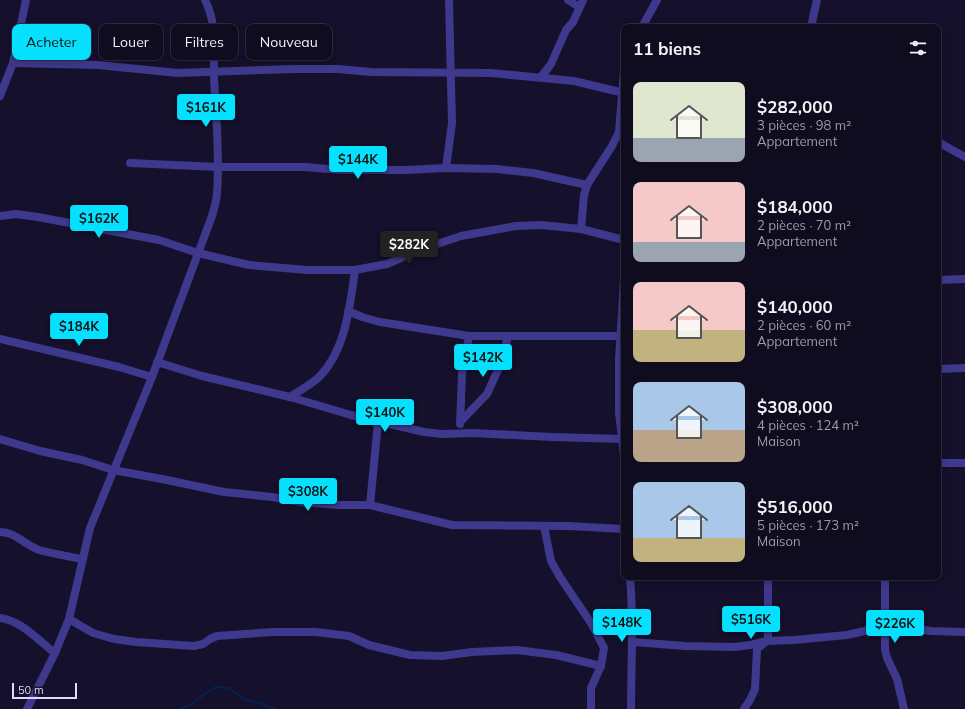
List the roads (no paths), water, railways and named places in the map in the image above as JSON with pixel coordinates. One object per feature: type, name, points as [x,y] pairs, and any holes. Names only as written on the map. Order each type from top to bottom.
[{"type":"street","points":[[0,96],[13,63],[26,0]]},
{"type":"street","points":[[27,709],[55,653],[69,619],[90,528],[113,470],[133,426],[212,216],[217,193],[218,167],[214,34],[211,12],[205,0]]},
{"type":"street","points":[[446,168],[452,123],[448,0]]},
{"type":"street","points":[[541,77],[551,64],[566,30],[573,22],[581,3],[568,0]]},
{"type":"street","points":[[644,24],[657,0]]},
{"type":"street","points":[[813,24],[813,14],[817,0]]},
{"type":"street","points":[[808,24],[813,14]]},
{"type":"street","points":[[13,63],[98,65],[178,72],[294,68],[451,73],[491,72],[574,81],[621,93]]},
{"type":"street","points":[[581,229],[584,195],[587,185],[612,146],[619,132],[621,112]]},
{"type":"street","points":[[941,144],[965,157]]},
{"type":"street","points":[[130,164],[387,171],[446,168],[497,169],[533,173],[587,185]]},
{"type":"street","points":[[0,216],[16,214],[38,217],[159,240],[198,253],[249,265],[307,270],[355,270],[387,264],[419,250],[461,236],[516,226],[541,225],[581,229],[621,239]]},
{"type":"street","points":[[290,397],[320,376],[332,360],[341,340],[355,270]]},
{"type":"street","points":[[941,280],[965,279]]},
{"type":"street","points":[[348,311],[380,322],[469,336],[621,336]]},
{"type":"street","points":[[457,434],[460,422],[462,374],[469,336]]},
{"type":"street","points":[[460,422],[487,394],[502,361],[508,336]]},
{"type":"street","points":[[0,339],[119,367],[152,377]]},
{"type":"street","points":[[157,362],[209,378],[290,397],[378,422],[424,432],[442,434],[474,433],[621,439]]},
{"type":"street","points":[[941,369],[965,368]]},
{"type":"street","points":[[621,373],[618,413],[621,432]]},
{"type":"street","points":[[370,505],[378,422]]},
{"type":"street","points":[[0,439],[40,451],[82,460],[113,470],[224,492],[339,505],[370,505],[452,525],[621,529]]},
{"type":"street","points":[[941,463],[965,463]]},
{"type":"street","points":[[544,526],[551,561],[591,623],[604,648],[601,666],[591,688],[591,709]]},
{"type":"street","points":[[0,532],[13,534],[24,543],[39,550],[82,559]]},
{"type":"street","points":[[630,580],[632,598],[631,709]]},
{"type":"street","points":[[767,641],[768,580]]},
{"type":"street","points":[[885,580],[885,649],[887,658],[897,679],[904,709]]},
{"type":"street","points":[[0,618],[10,619],[20,625],[55,653]]},
{"type":"street","points":[[69,619],[93,632],[114,639],[152,643],[194,646],[203,644],[217,636],[273,632],[316,632],[349,636],[369,645],[410,654],[442,656],[472,652],[516,650],[556,655],[601,666]]},
{"type":"street","points":[[632,642],[685,646],[735,647],[767,641],[847,635],[878,628],[886,624],[931,631],[965,632]]},
{"type":"street","points":[[744,709],[755,689],[757,649],[767,641]]},
{"type":"waterway","points":[[181,709],[193,703],[216,687],[229,688],[246,700],[260,703],[275,709]]}]
